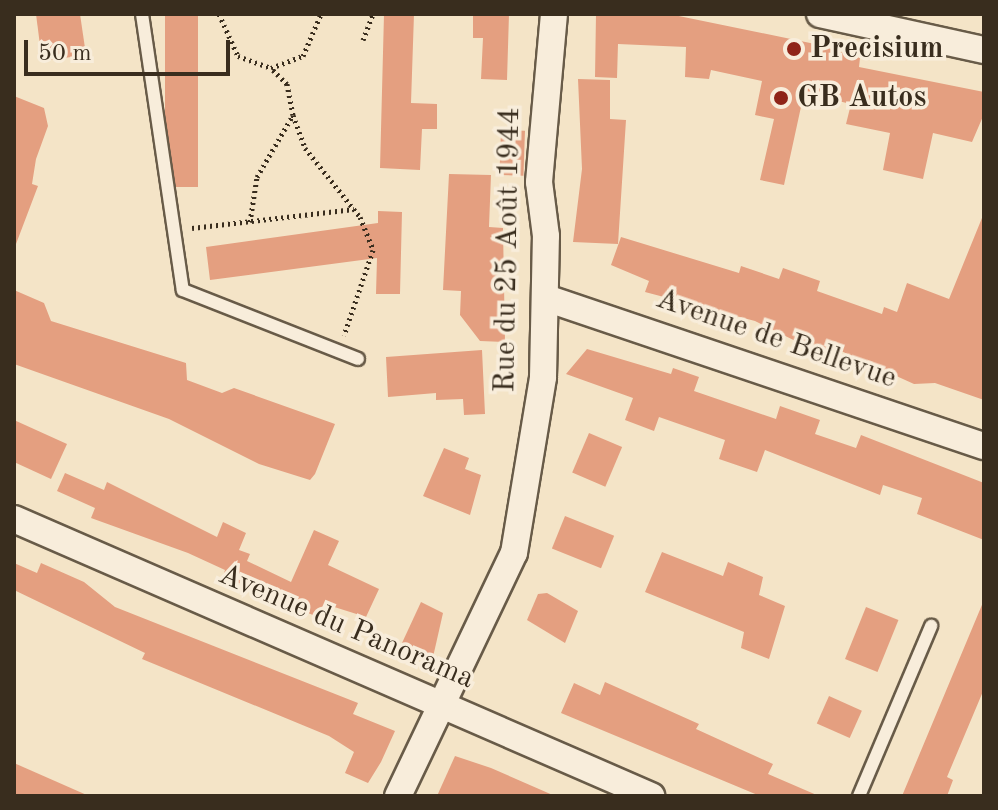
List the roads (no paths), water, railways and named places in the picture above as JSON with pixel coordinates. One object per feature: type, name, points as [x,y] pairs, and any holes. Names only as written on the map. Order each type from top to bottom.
[{"type":"street","name":"Rue du 25 Août 1944","points":[[398,796],[514,553],[543,377],[546,298],[539,182],[554,14]]},
{"type":"street","points":[[820,14],[984,50]]},
{"type":"street","name":"Avenue de Bellevue","points":[[546,298],[984,446]]},
{"type":"street","name":"Avenue du Panorama","points":[[14,519],[651,796]]},
{"type":"lane","points":[[142,14],[171,231],[183,290],[358,359]]},
{"type":"lane","points":[[859,796],[931,626]]},
{"type":"place","name":"Precisium","points":[[794,49]]},
{"type":"place","name":"GB Autos","points":[[781,98]]}]
